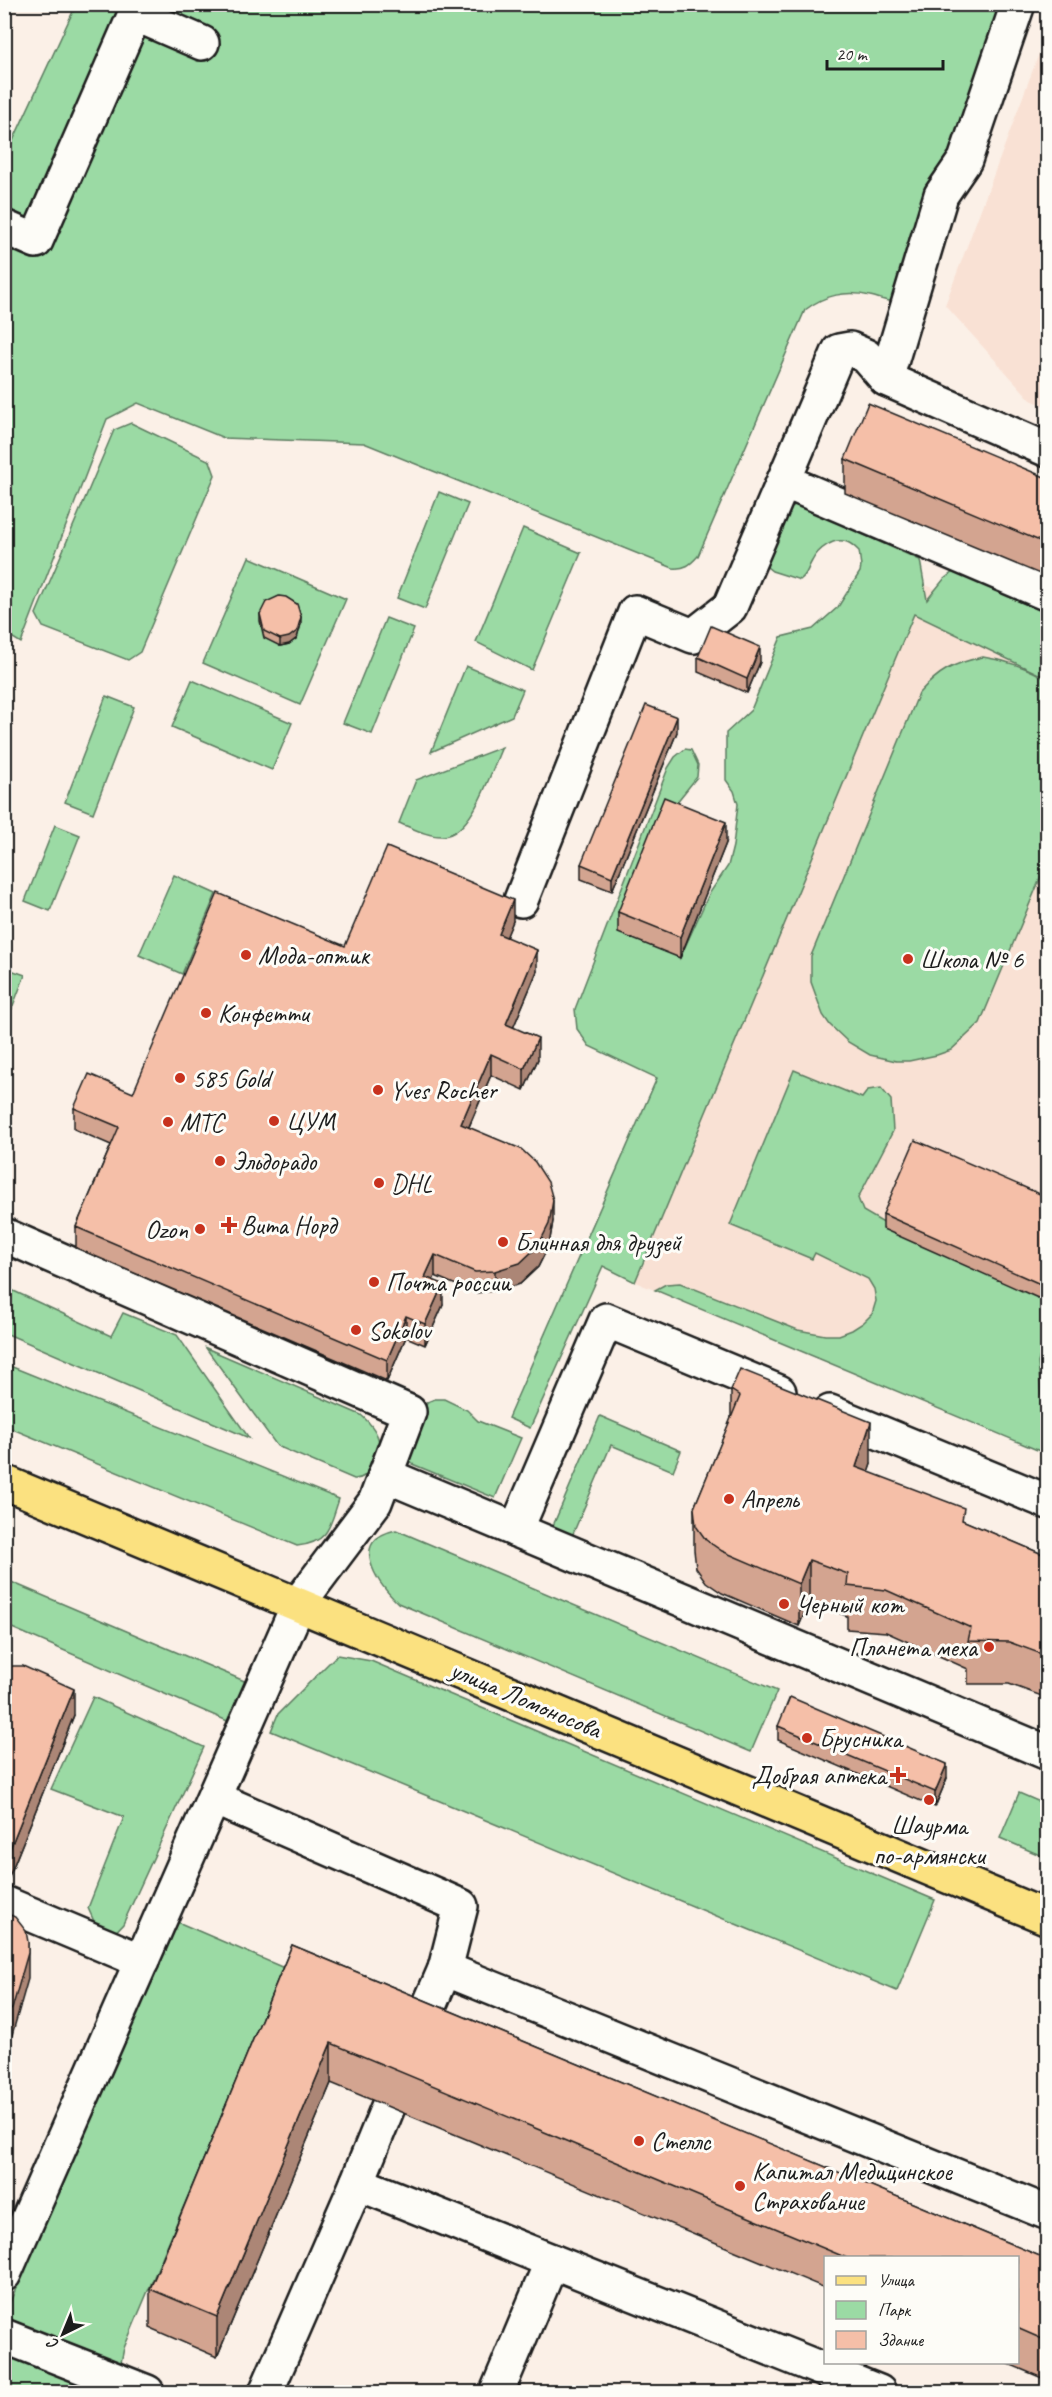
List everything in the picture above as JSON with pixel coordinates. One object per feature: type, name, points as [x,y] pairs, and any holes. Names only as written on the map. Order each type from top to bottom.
[{"type":"main road","name":"улица Ломоносова","points":[[4,1482],[299,1603],[1047,1918]]},
{"type":"street","points":[[886,379],[941,195],[965,160],[1018,4]]},
{"type":"street","points":[[4,227],[36,241],[135,14],[202,43]]},
{"type":"street","points":[[521,900],[635,612],[693,636],[730,607],[839,351],[850,349],[866,356],[886,379],[1047,450]]},
{"type":"street","points":[[784,481],[1047,594]]},
{"type":"street","points":[[4,1235],[409,1412],[375,1502],[299,1603],[4,2274]]},
{"type":"street","points":[[516,1530],[606,1320],[1047,1502]]},
{"type":"street","points":[[385,1476],[1047,1753]]},
{"type":"street","points":[[214,1798],[460,1906],[445,1969],[416,2037]]},
{"type":"street","points":[[4,1903],[142,1961]]},
{"type":"street","points":[[445,1969],[1047,2213]]},
{"type":"street","points":[[266,2392],[388,2107]]},
{"type":"street","points":[[357,2183],[879,2392]]},
{"type":"street","points":[[497,2392],[552,2261]]},
{"type":"street","points":[[4,2336],[147,2392]]},
{"type":"shaded area","points":[[1047,32],[1047,407],[1031,400],[945,305]]},
{"type":"shaded area","name":"Школа № 6","points":[[926,585],[1047,637],[1047,1454],[635,1282]]},
{"type":"green space","points":[[76,5],[1006,5],[898,301],[887,301],[861,294],[844,294],[828,297],[805,310],[698,556],[690,564],[681,568],[673,568],[364,443],[224,438],[138,403],[107,419],[21,643],[5,633],[5,158]]},
{"type":"green space","points":[[131,423],[210,461],[215,475],[140,652],[128,660],[43,627],[36,614],[114,430]]},
{"type":"green space","points":[[439,492],[468,504],[425,609],[397,598]]},
{"type":"green space","points":[[782,498],[920,560],[927,600],[944,579],[958,568],[1047,598],[1047,678],[914,614],[635,1282],[603,1266],[530,1428],[508,1418],[657,1078],[589,1046],[577,1029],[575,1009],[668,768],[675,757],[685,749],[691,750],[698,765],[697,777],[664,818],[680,958],[709,894],[728,866],[733,846],[738,804],[734,791],[726,780],[726,733],[751,710],[781,637],[813,629],[838,607],[860,572],[859,551],[850,543],[842,541],[822,548],[800,580],[772,571],[756,558]]},
{"type":"green space","points":[[523,528],[581,553],[532,670],[476,642]]},
{"type":"green space","points":[[249,557],[346,599],[300,705],[203,663]]},
{"type":"green space","points":[[386,618],[414,629],[372,734],[343,723]]},
{"type":"green space","points":[[983,657],[1017,665],[1047,680],[1047,862],[980,1023],[951,1050],[937,1055],[909,1061],[896,1061],[870,1055],[848,1042],[823,1015],[811,982],[811,956],[919,693],[947,669]]},
{"type":"green space","points":[[466,666],[523,690],[512,716],[431,752]]},
{"type":"green space","points":[[192,680],[292,723],[272,770],[172,727]]},
{"type":"green space","points":[[106,696],[134,707],[93,813],[65,802]]},
{"type":"green space","points":[[502,747],[480,800],[463,825],[454,833],[443,836],[432,835],[399,823],[416,780]]},
{"type":"green space","points":[[55,825],[80,835],[50,911],[25,901]]},
{"type":"green space","points":[[174,875],[216,894],[182,974],[139,955]]},
{"type":"green space","points":[[5,968],[25,975],[5,1026]]},
{"type":"green space","points":[[794,1070],[862,1098],[868,1090],[881,1088],[891,1100],[893,1131],[858,1198],[863,1211],[887,1225],[1047,1298],[1047,1328],[1038,1363],[1041,1394],[1047,1404],[1047,1454],[655,1290],[666,1284],[680,1283],[798,1330],[825,1335],[839,1335],[852,1330],[872,1314],[876,1301],[874,1289],[868,1279],[815,1253],[812,1259],[730,1225]]},
{"type":"green space","points":[[5,1287],[111,1336],[123,1313],[177,1335],[249,1438],[5,1333]]},
{"type":"green space","points":[[206,1348],[361,1415],[375,1431],[379,1443],[375,1460],[369,1471],[364,1476],[354,1479],[277,1446]]},
{"type":"green space","points":[[5,1364],[339,1499],[327,1532],[316,1541],[297,1546],[5,1426]]},
{"type":"green space","points":[[444,1399],[467,1410],[478,1421],[521,1438],[495,1498],[405,1461],[427,1402]]},
{"type":"green space","points":[[600,1416],[681,1451],[673,1471],[611,1445],[569,1543],[549,1535]]},
{"type":"green space","points":[[396,1530],[777,1691],[751,1752],[398,1603],[375,1573],[370,1552],[373,1543],[381,1535]]},
{"type":"green space","points":[[4,1579],[249,1683],[232,1723],[5,1625]]},
{"type":"green space","points":[[337,1655],[371,1661],[935,1900],[897,1991],[271,1731],[278,1714]]},
{"type":"green space","points":[[93,1697],[204,1747],[123,1924],[111,1937],[97,1928],[88,1908],[124,1817],[51,1789]]},
{"type":"green space","points":[[1019,1793],[1047,1805],[1047,1858],[1000,1838]]},
{"type":"green space","points":[[173,1920],[284,1968],[124,2348],[115,2392],[5,2392],[5,2314]]},
{"type":"building","points":[[868,403],[1047,478],[1047,544],[845,459]]},
{"type":"building","points":[[279,596],[286,597],[297,604],[301,617],[297,631],[289,637],[280,639],[264,631],[260,614],[266,602]]},
{"type":"building","points":[[711,626],[760,647],[747,679],[698,657]]},
{"type":"building","points":[[646,705],[677,717],[612,877],[581,864]]},
{"type":"building","points":[[664,797],[726,822],[680,937],[618,912]]},
{"type":"building","name":"ЦУМ","points":[[387,847],[513,900],[499,934],[537,950],[506,1024],[538,1038],[524,1069],[491,1054],[461,1124],[521,1149],[535,1162],[548,1182],[553,1200],[549,1224],[538,1246],[520,1263],[495,1271],[475,1272],[435,1255],[425,1277],[443,1284],[425,1324],[406,1316],[387,1360],[76,1227],[119,1127],[74,1108],[89,1074],[133,1093],[218,893],[345,946]]},
{"type":"building","points":[[915,1140],[1047,1197],[1047,1287],[883,1214]]},
{"type":"building","points":[[740,1369],[871,1422],[856,1467],[964,1508],[962,1520],[1047,1556],[1047,1656],[1009,1642],[968,1641],[971,1628],[886,1590],[847,1586],[848,1574],[809,1560],[799,1584],[722,1551],[706,1540],[696,1526],[694,1508],[740,1396],[731,1390]]},
{"type":"building","points":[[23,1666],[74,1689],[7,1856],[4,1855],[4,1668]]},
{"type":"building","points":[[790,1697],[947,1764],[935,1792],[778,1726]]},
{"type":"building","points":[[4,1912],[15,1917],[26,1931],[28,1953],[12,2009],[4,2014]]},
{"type":"building","points":[[292,1945],[1047,2259],[1047,2341],[1019,2329],[1019,2256],[842,2256],[331,2043],[217,2317],[150,2289]]},
{"type":"place","name":"Мода-оптик","points":[[246,955]]},
{"type":"place","name":"Школа № 6","points":[[908,959]]},
{"type":"place","name":"Конфетти","points":[[206,1013]]},
{"type":"place","name":"585 Gold","points":[[180,1078]]},
{"type":"place","name":"Yves Rocher","points":[[378,1090]]},
{"type":"place","name":"ЦУМ","points":[[274,1121]]},
{"type":"place","name":"МТС","points":[[168,1122]]},
{"type":"place","name":"Эльдорадо","points":[[220,1161]]},
{"type":"place","name":"DHL","points":[[379,1183]]},
{"type":"place","name":"Вита Норд","points":[[229,1225]]},
{"type":"place","name":"Ozon","points":[[200,1229]]},
{"type":"place","name":"Блинная для друзей","points":[[503,1242]]},
{"type":"place","name":"Почта россии","points":[[374,1282]]},
{"type":"place","name":"Sokolov","points":[[356,1330]]},
{"type":"place","name":"Апрель","points":[[729,1499]]},
{"type":"place","name":"Черный кот","points":[[784,1604]]},
{"type":"place","name":"Планета меха","points":[[989,1647]]},
{"type":"place","name":"Брусника","points":[[807,1738]]},
{"type":"place","name":"Добрая аптека","points":[[898,1775]]},
{"type":"place","name":"Шаурма по-армянски","points":[[929,1800]]},
{"type":"place","name":"Стеллс","points":[[639,2141]]},
{"type":"place","name":"Капитал Медицинское Страхование","points":[[740,2186]]}]
